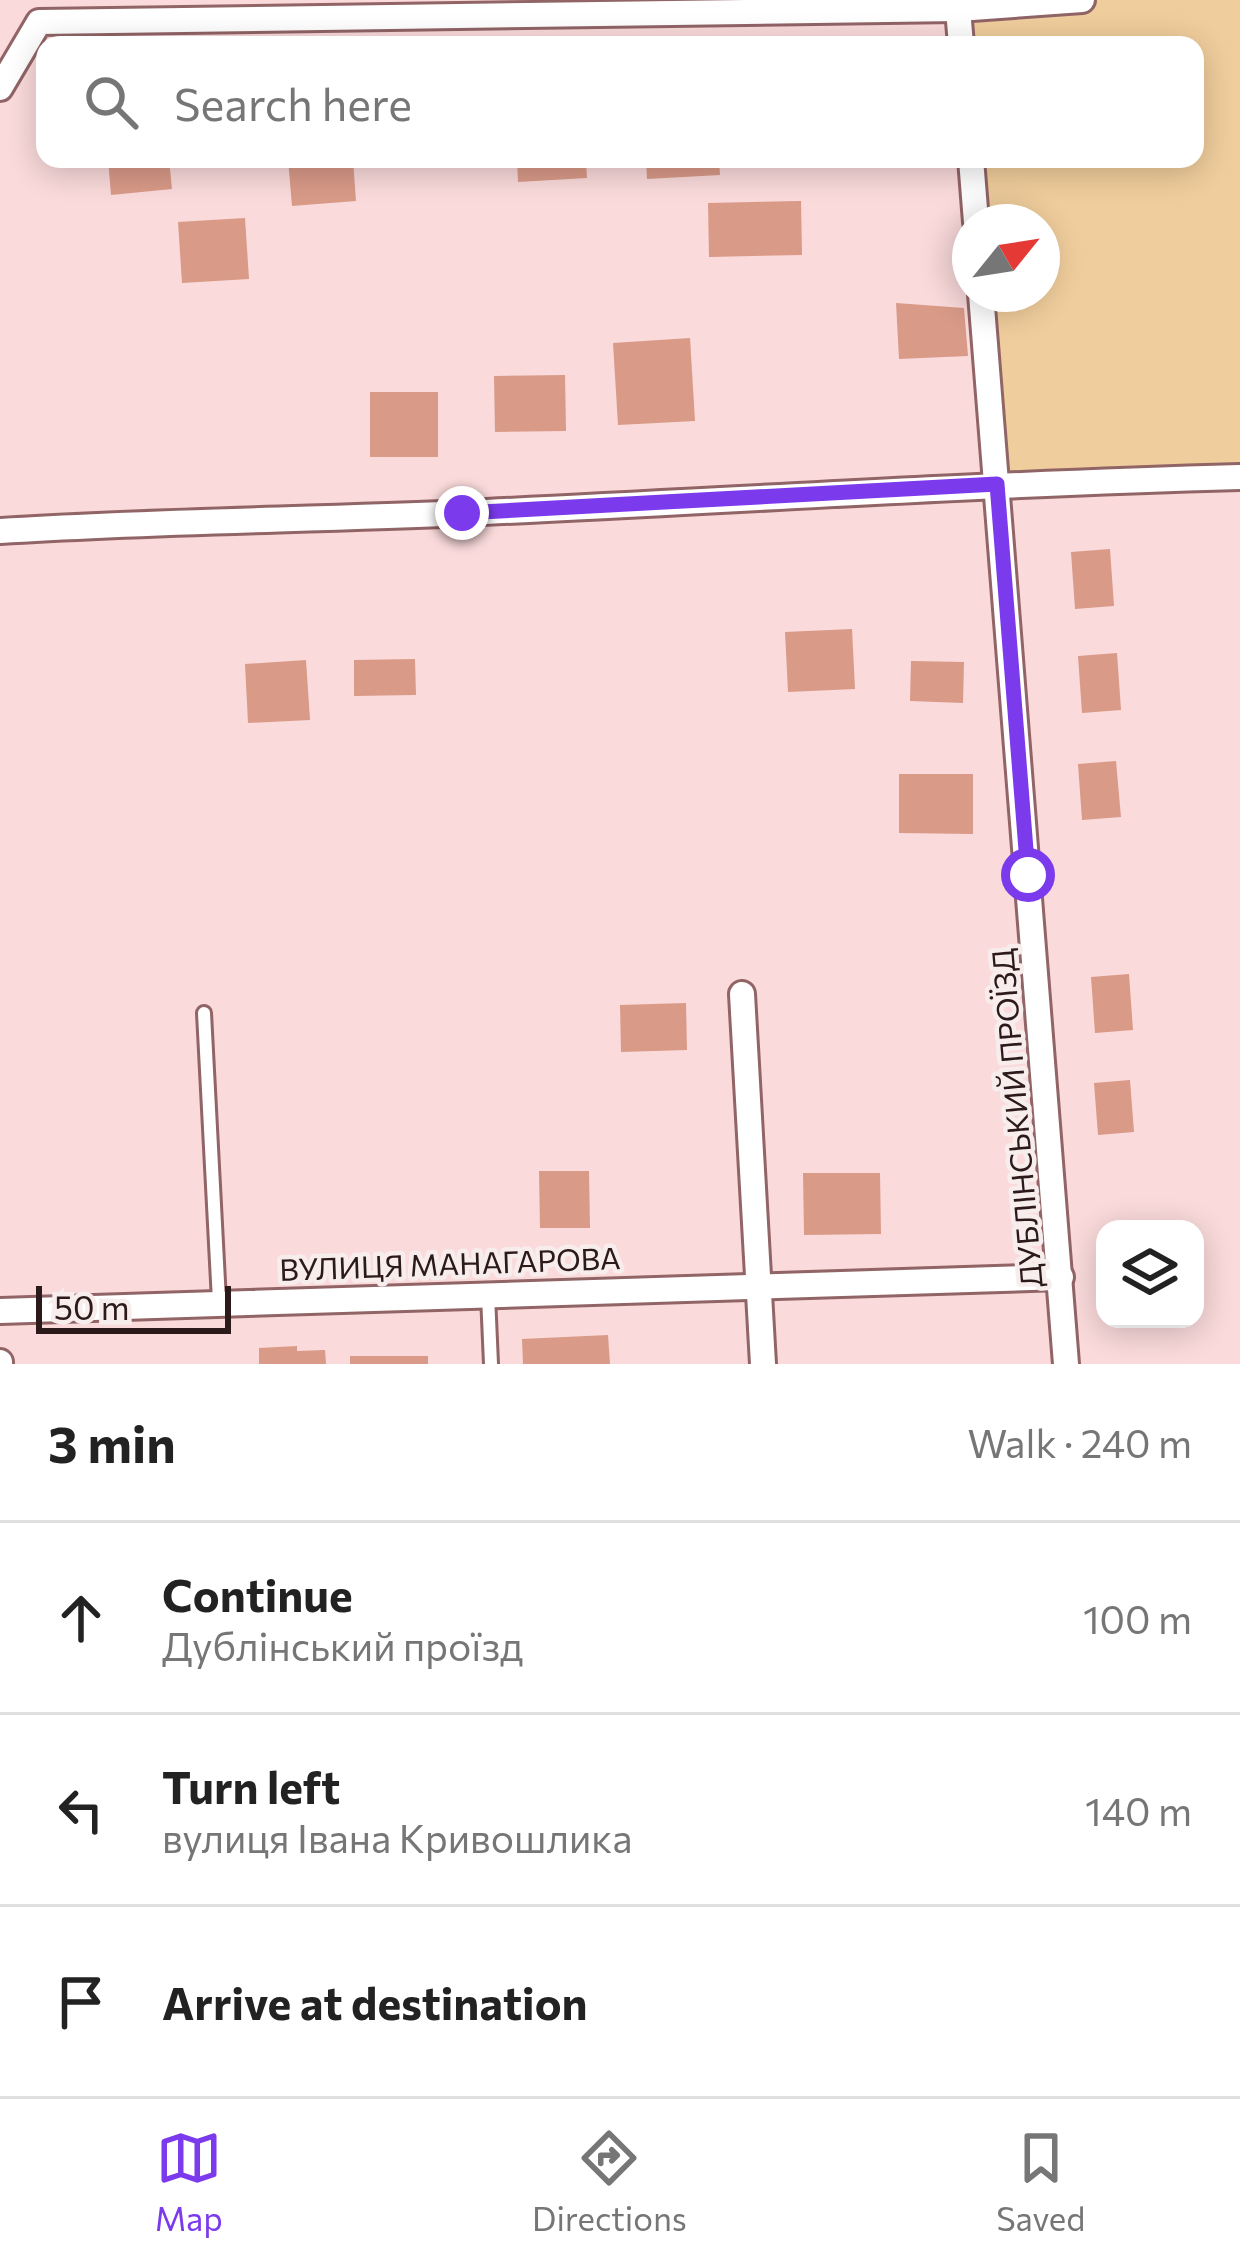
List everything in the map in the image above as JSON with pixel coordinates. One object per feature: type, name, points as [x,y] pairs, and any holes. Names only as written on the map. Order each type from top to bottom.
[{"type":"street","points":[[0,88],[38,22],[535,8],[958,9],[1082,0]]},
{"type":"street","points":[[958,9],[961,36]]},
{"type":"street","points":[[971,168],[974,204]]},
{"type":"street","name":"ДУБЛІНСЬКИЙ ПРОЇЗД","points":[[983,312],[1066,1364]]},
{"type":"street","points":[[0,531],[1240,477]]},
{"type":"street","points":[[742,994],[763,1364]]},
{"type":"street","name":"ВУЛИЦЯ МАНАГАРОВА","points":[[0,1311],[1061,1276]]},
{"type":"lane","points":[[204,1012],[219,1301]]},
{"type":"lane","points":[[488,1294],[491,1364]]},
{"type":"shaded area","points":[[1082,0],[1240,0],[1240,472],[997,484],[983,312],[1060,312],[1060,204],[975,204],[972,168],[1204,168],[1204,36],[960,36],[958,9]]},
{"type":"building","points":[[109,168],[170,168],[172,189],[111,195]]},
{"type":"building","points":[[289,168],[354,168],[356,201],[292,206]]},
{"type":"building","points":[[517,168],[586,168],[587,178],[518,182]]},
{"type":"building","points":[[646,168],[720,168],[720,175],[647,179]]},
{"type":"building","points":[[801,201],[802,255],[709,257],[708,203]]},
{"type":"building","points":[[245,218],[249,279],[182,283],[178,222]]},
{"type":"building","points":[[896,303],[964,312],[968,356],[899,359]]},
{"type":"building","points":[[690,338],[695,421],[618,425],[613,343]]},
{"type":"building","points":[[565,375],[566,431],[495,432],[494,376]]},
{"type":"building","points":[[370,392],[438,392],[438,457],[370,457]]},
{"type":"building","points":[[1110,549],[1114,606],[1075,609],[1071,552]]},
{"type":"building","points":[[852,629],[855,689],[788,692],[785,632]]},
{"type":"building","points":[[1117,653],[1121,710],[1082,713],[1078,656]]},
{"type":"building","points":[[415,659],[416,695],[354,696],[354,660]]},
{"type":"building","points":[[306,660],[310,720],[248,723],[245,664]]},
{"type":"building","points":[[911,661],[964,662],[963,703],[910,701]]},
{"type":"building","points":[[1116,761],[1121,817],[1082,820],[1078,764]]},
{"type":"building","points":[[899,774],[973,774],[973,834],[899,833]]},
{"type":"building","points":[[1129,974],[1133,1030],[1095,1033],[1091,977]]},
{"type":"building","points":[[686,1003],[687,1050],[621,1052],[620,1005]]},
{"type":"building","points":[[1130,1080],[1134,1132],[1098,1135],[1094,1083]]},
{"type":"building","points":[[539,1171],[589,1171],[590,1228],[540,1228]]},
{"type":"building","points":[[803,1173],[880,1173],[881,1234],[804,1235]]},
{"type":"building","points":[[608,1335],[610,1364],[523,1364],[522,1339]]},
{"type":"building","points":[[297,1346],[297,1351],[325,1350],[326,1364],[259,1364],[259,1348]]},
{"type":"building","points":[[350,1356],[428,1356],[428,1364],[350,1364]]},
{"type":"route","points":[[462,513],[997,484],[1028,875]]}]
